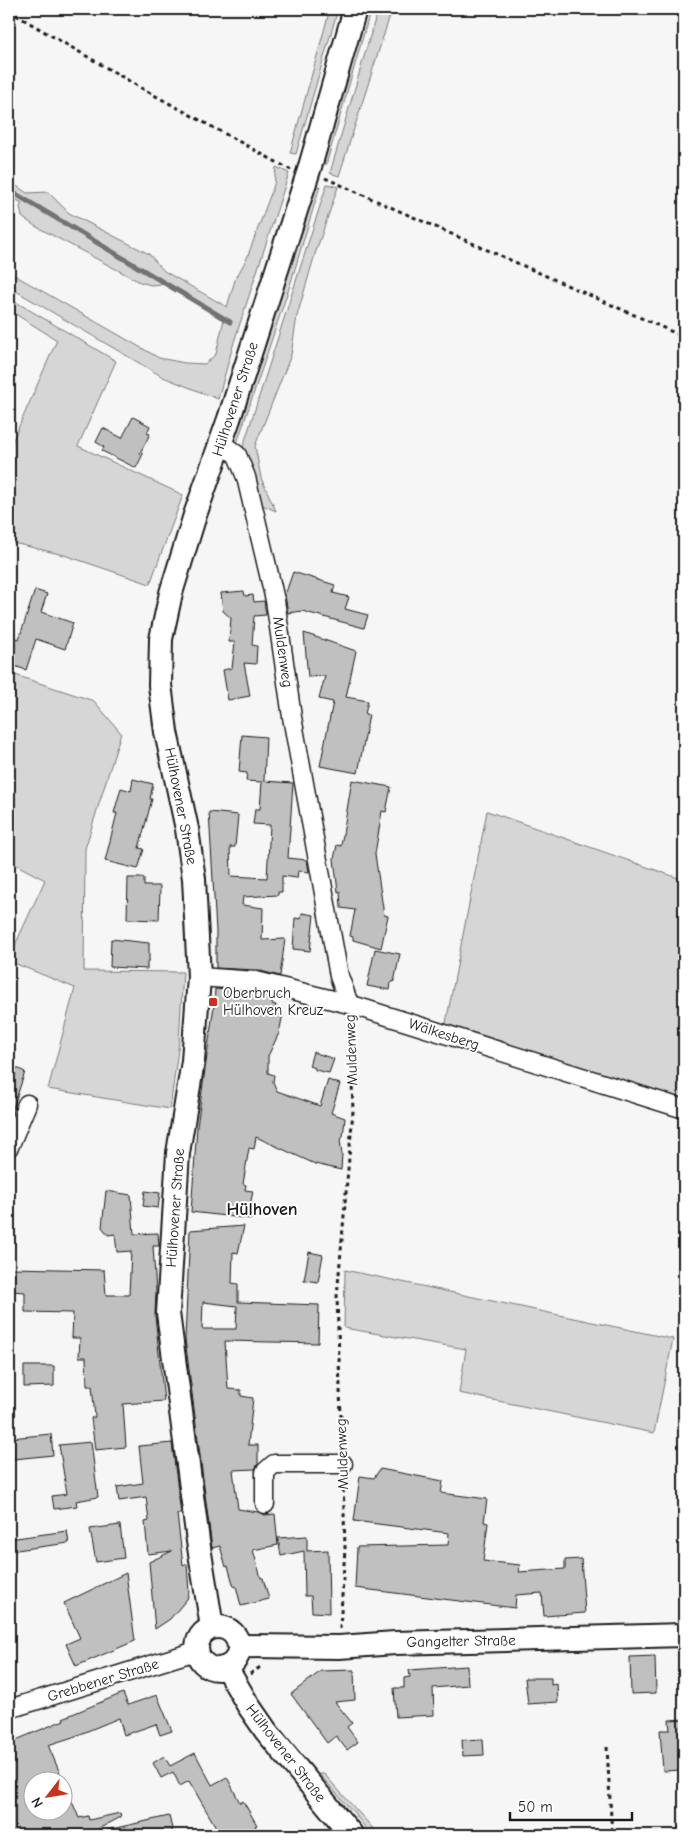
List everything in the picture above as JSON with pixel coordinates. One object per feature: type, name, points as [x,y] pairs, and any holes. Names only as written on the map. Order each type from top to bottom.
[{"type":"main road","name":"Hülhovener Straße","points":[[212,1627],[198,1542],[168,1313],[178,1153],[193,1061],[199,977],[194,879],[165,722],[160,684],[161,640],[171,593],[195,515],[318,172],[355,9]]},
{"type":"main road","points":[[212,1627],[230,1630],[239,1646],[236,1659],[220,1669],[207,1667],[198,1657],[196,1650],[200,1636],[212,1627]]},
{"type":"main road","name":"Gangelter Straße","points":[[239,1646],[339,1647],[395,1643],[684,1635]]},
{"type":"main road","name":"Hülhovener Straße","points":[[226,1667],[266,1731],[352,1835]]},
{"type":"street","name":"Muldenweg","points":[[221,443],[237,455],[246,477],[275,600],[292,717],[339,976],[349,1004]]},
{"type":"street","name":"Wälkesberg","points":[[199,977],[256,981],[349,1004],[684,1109]]},
{"type":"street","points":[[9,1147],[27,1104]]},
{"type":"street","points":[[265,1504],[265,1472],[274,1464],[343,1464]]},
{"type":"street","name":"Grebbener Straße","points":[[9,1709],[196,1650]]},
{"type":"path","points":[[9,11],[143,90],[294,172],[318,172],[684,337]]},
{"type":"path","name":"Muldenweg","points":[[339,1647],[345,1548],[337,1297],[353,1111],[349,1004]]},
{"type":"path","points":[[252,1679],[250,1674],[269,1664]]},
{"type":"path","points":[[607,1747],[612,1835]]},
{"type":"shaded area","points":[[330,9],[338,9],[296,154],[290,153]]},
{"type":"shaded area","points":[[366,9],[371,9],[326,165],[323,159]]},
{"type":"shaded area","points":[[378,9],[392,9],[339,176],[330,173]]},
{"type":"shaded area","points":[[276,167],[289,173],[234,342],[218,399],[163,377],[9,287],[9,272],[159,358],[185,363],[205,364],[216,354],[224,319],[162,284],[151,285],[140,282],[35,226],[22,217],[20,207],[22,203],[9,196],[9,181],[27,193],[48,192],[69,213],[149,254],[164,271],[227,307],[235,280],[247,258],[274,185]]},
{"type":"shaded area","points":[[327,184],[338,187],[315,254],[297,316],[291,355],[255,446],[261,478],[276,511],[260,504],[242,450]]},
{"type":"shaded area","points":[[320,186],[290,285],[237,443],[234,435],[314,188]]},
{"type":"shaded area","points":[[9,298],[116,361],[78,446],[183,495],[150,584],[64,555],[9,542],[9,449],[57,340],[9,310]]},
{"type":"shaded area","points":[[9,673],[94,701],[121,733],[85,849],[84,971],[183,972],[179,1042],[170,1109],[48,1089],[75,988],[9,961],[45,880],[9,861]]},
{"type":"shaded area","points":[[487,811],[684,880],[684,1104],[445,1028]]},
{"type":"shaded area","points":[[345,1270],[673,1339],[654,1433],[459,1393],[466,1349],[344,1328]]},
{"type":"shaded area","points":[[319,1774],[324,1774],[379,1835],[371,1835]]},
{"type":"building","points":[[133,417],[150,426],[147,433],[150,434],[140,453],[143,454],[136,468],[102,451],[104,447],[96,442],[103,428],[122,438]]},
{"type":"building","points":[[293,572],[335,585],[333,593],[349,597],[345,609],[368,615],[364,628],[302,611],[288,613],[285,595]]},
{"type":"building","points":[[35,590],[47,594],[41,612],[73,623],[65,649],[36,639],[26,670],[9,664],[9,657],[15,638],[19,639]]},
{"type":"building","points":[[244,591],[245,596],[253,595],[254,602],[264,601],[266,615],[254,616],[252,645],[257,646],[256,664],[244,663],[250,696],[228,700],[223,670],[232,668],[235,642],[229,642],[231,618],[223,611],[221,593]]},
{"type":"building","points":[[304,633],[356,651],[346,697],[368,701],[365,714],[369,715],[358,773],[320,766],[333,702],[319,699],[325,676],[308,677]]},
{"type":"building","points":[[242,735],[266,737],[264,781],[293,783],[288,858],[307,860],[309,872],[298,871],[297,878],[282,876],[282,892],[278,892],[278,895],[243,897],[242,905],[263,908],[262,940],[285,939],[280,976],[257,970],[216,968],[216,931],[209,812],[238,815],[235,847],[230,847],[231,876],[267,878],[270,825],[253,824],[255,809],[260,809],[262,782],[246,781],[247,773],[239,772]]},
{"type":"building","points":[[133,779],[153,784],[150,799],[152,799],[139,848],[144,849],[138,869],[105,861],[121,788],[131,791]]},
{"type":"building","points":[[352,780],[391,787],[386,812],[382,811],[375,854],[384,915],[388,916],[381,948],[353,940],[353,937],[350,936],[355,910],[341,908],[340,891],[338,892],[334,859],[337,845],[341,846]]},
{"type":"building","points":[[128,878],[144,878],[144,886],[160,886],[159,920],[127,919]]},
{"type":"building","points":[[302,913],[314,915],[310,951],[293,949],[295,918],[301,919]]},
{"type":"building","points":[[111,939],[149,943],[147,969],[110,967]]},
{"type":"building","points":[[375,949],[400,954],[394,982],[391,982],[390,990],[367,986]]},
{"type":"building","points":[[215,989],[254,992],[273,996],[272,1004],[276,1005],[274,1012],[283,1014],[279,1033],[268,1056],[268,1073],[274,1075],[273,1082],[277,1091],[320,1106],[328,1080],[340,1084],[331,1113],[345,1118],[343,1137],[340,1140],[342,1154],[341,1170],[315,1164],[256,1137],[254,1149],[249,1148],[243,1184],[246,1185],[245,1190],[253,1191],[250,1206],[254,1207],[252,1219],[191,1212],[197,1127]]},
{"type":"building","points":[[313,1052],[334,1059],[329,1073],[315,1070],[315,1068],[309,1066]]},
{"type":"building","points":[[9,1064],[25,1072],[11,1114],[9,1113]]},
{"type":"building","points":[[106,1191],[131,1195],[134,1234],[158,1233],[159,1246],[153,1246],[156,1291],[155,1315],[164,1401],[123,1404],[126,1447],[95,1450],[91,1418],[95,1417],[92,1386],[87,1386],[86,1357],[79,1357],[80,1338],[72,1338],[73,1313],[25,1312],[25,1292],[11,1291],[11,1268],[104,1270],[106,1295],[129,1295],[131,1251],[117,1252],[115,1234],[108,1235],[102,1227]]},
{"type":"building","points":[[145,1191],[160,1193],[158,1208],[143,1206]]},
{"type":"building","points":[[244,1226],[238,1253],[233,1252],[232,1283],[238,1284],[238,1302],[319,1305],[318,1343],[225,1341],[228,1389],[241,1390],[241,1396],[253,1398],[248,1445],[258,1445],[258,1464],[255,1469],[233,1470],[238,1509],[265,1515],[275,1514],[278,1545],[253,1550],[269,1599],[241,1606],[236,1586],[234,1587],[220,1546],[212,1548],[185,1339],[190,1230]],"holes":[[[203,1302],[237,1306],[236,1329],[202,1329]]]},
{"type":"building","points":[[309,1252],[323,1255],[318,1282],[304,1280]]},
{"type":"building","points":[[24,1366],[54,1366],[54,1386],[24,1387]]},
{"type":"building","points":[[51,1434],[53,1455],[14,1459],[11,1438]]},
{"type":"building","points":[[91,1442],[98,1497],[76,1501],[77,1506],[54,1509],[52,1496],[67,1494],[59,1445]]},
{"type":"building","points":[[172,1443],[181,1514],[177,1514],[183,1565],[187,1564],[189,1592],[187,1599],[170,1619],[155,1629],[149,1562],[172,1551],[148,1554],[145,1522],[149,1521],[146,1497],[119,1501],[117,1487],[143,1483],[139,1446]]},
{"type":"building","points":[[380,1469],[443,1481],[441,1493],[487,1499],[484,1522],[488,1523],[483,1561],[520,1565],[519,1572],[565,1569],[565,1560],[581,1559],[585,1613],[544,1616],[542,1593],[516,1595],[515,1608],[355,1588],[357,1547],[448,1545],[449,1533],[354,1521],[360,1476],[374,1478]]},
{"type":"building","points":[[120,1525],[124,1558],[96,1562],[90,1529]]},
{"type":"building","points":[[67,1531],[69,1543],[9,1551],[9,1539]]},
{"type":"building","points":[[307,1536],[307,1551],[328,1550],[329,1613],[312,1612],[311,1596],[305,1596],[304,1551],[281,1556],[278,1538]]},
{"type":"building","points":[[126,1573],[135,1641],[76,1666],[66,1644],[80,1638],[64,1603]]},
{"type":"building","points":[[655,1656],[656,1693],[631,1694],[630,1657]]},
{"type":"building","points":[[467,1666],[468,1685],[433,1688],[434,1715],[396,1717],[394,1688],[404,1688],[404,1678],[410,1677],[409,1670]]},
{"type":"building","points":[[354,1670],[355,1700],[335,1702],[352,1723],[347,1727],[358,1742],[347,1750],[336,1736],[327,1743],[291,1694],[321,1671]]},
{"type":"building","points":[[525,1678],[551,1678],[551,1685],[557,1684],[558,1702],[528,1704]]},
{"type":"building","points":[[123,1693],[128,1705],[157,1695],[172,1731],[160,1735],[156,1724],[124,1735],[119,1718],[48,1745],[59,1772],[22,1772],[22,1822],[72,1822],[72,1802],[79,1818],[88,1816],[89,1820],[120,1813],[121,1817],[96,1830],[98,1835],[14,1835],[9,1823],[9,1743],[64,1720],[63,1718]]},
{"type":"building","points":[[684,1719],[684,1749],[681,1749],[682,1770],[663,1771],[660,1730],[670,1730],[669,1720]]},
{"type":"building","points":[[483,1739],[484,1755],[463,1756],[462,1740]]},
{"type":"building","points":[[195,1753],[212,1785],[227,1777],[240,1803],[243,1801],[257,1825],[255,1826],[260,1835],[229,1835],[226,1831],[220,1834],[189,1781],[180,1786],[173,1772],[161,1778],[153,1763],[164,1756],[170,1766]]},
{"type":"building","points":[[169,1816],[173,1833],[164,1835],[108,1835],[107,1830]]},
{"type":"waterway","points":[[9,190],[230,322]]},
{"type":"place","name":"Oberbruch Hülhoven Kreuz","points":[[213,1002]]},
{"type":"district","name":"Hülhoven","points":[[262,1209]]}]
